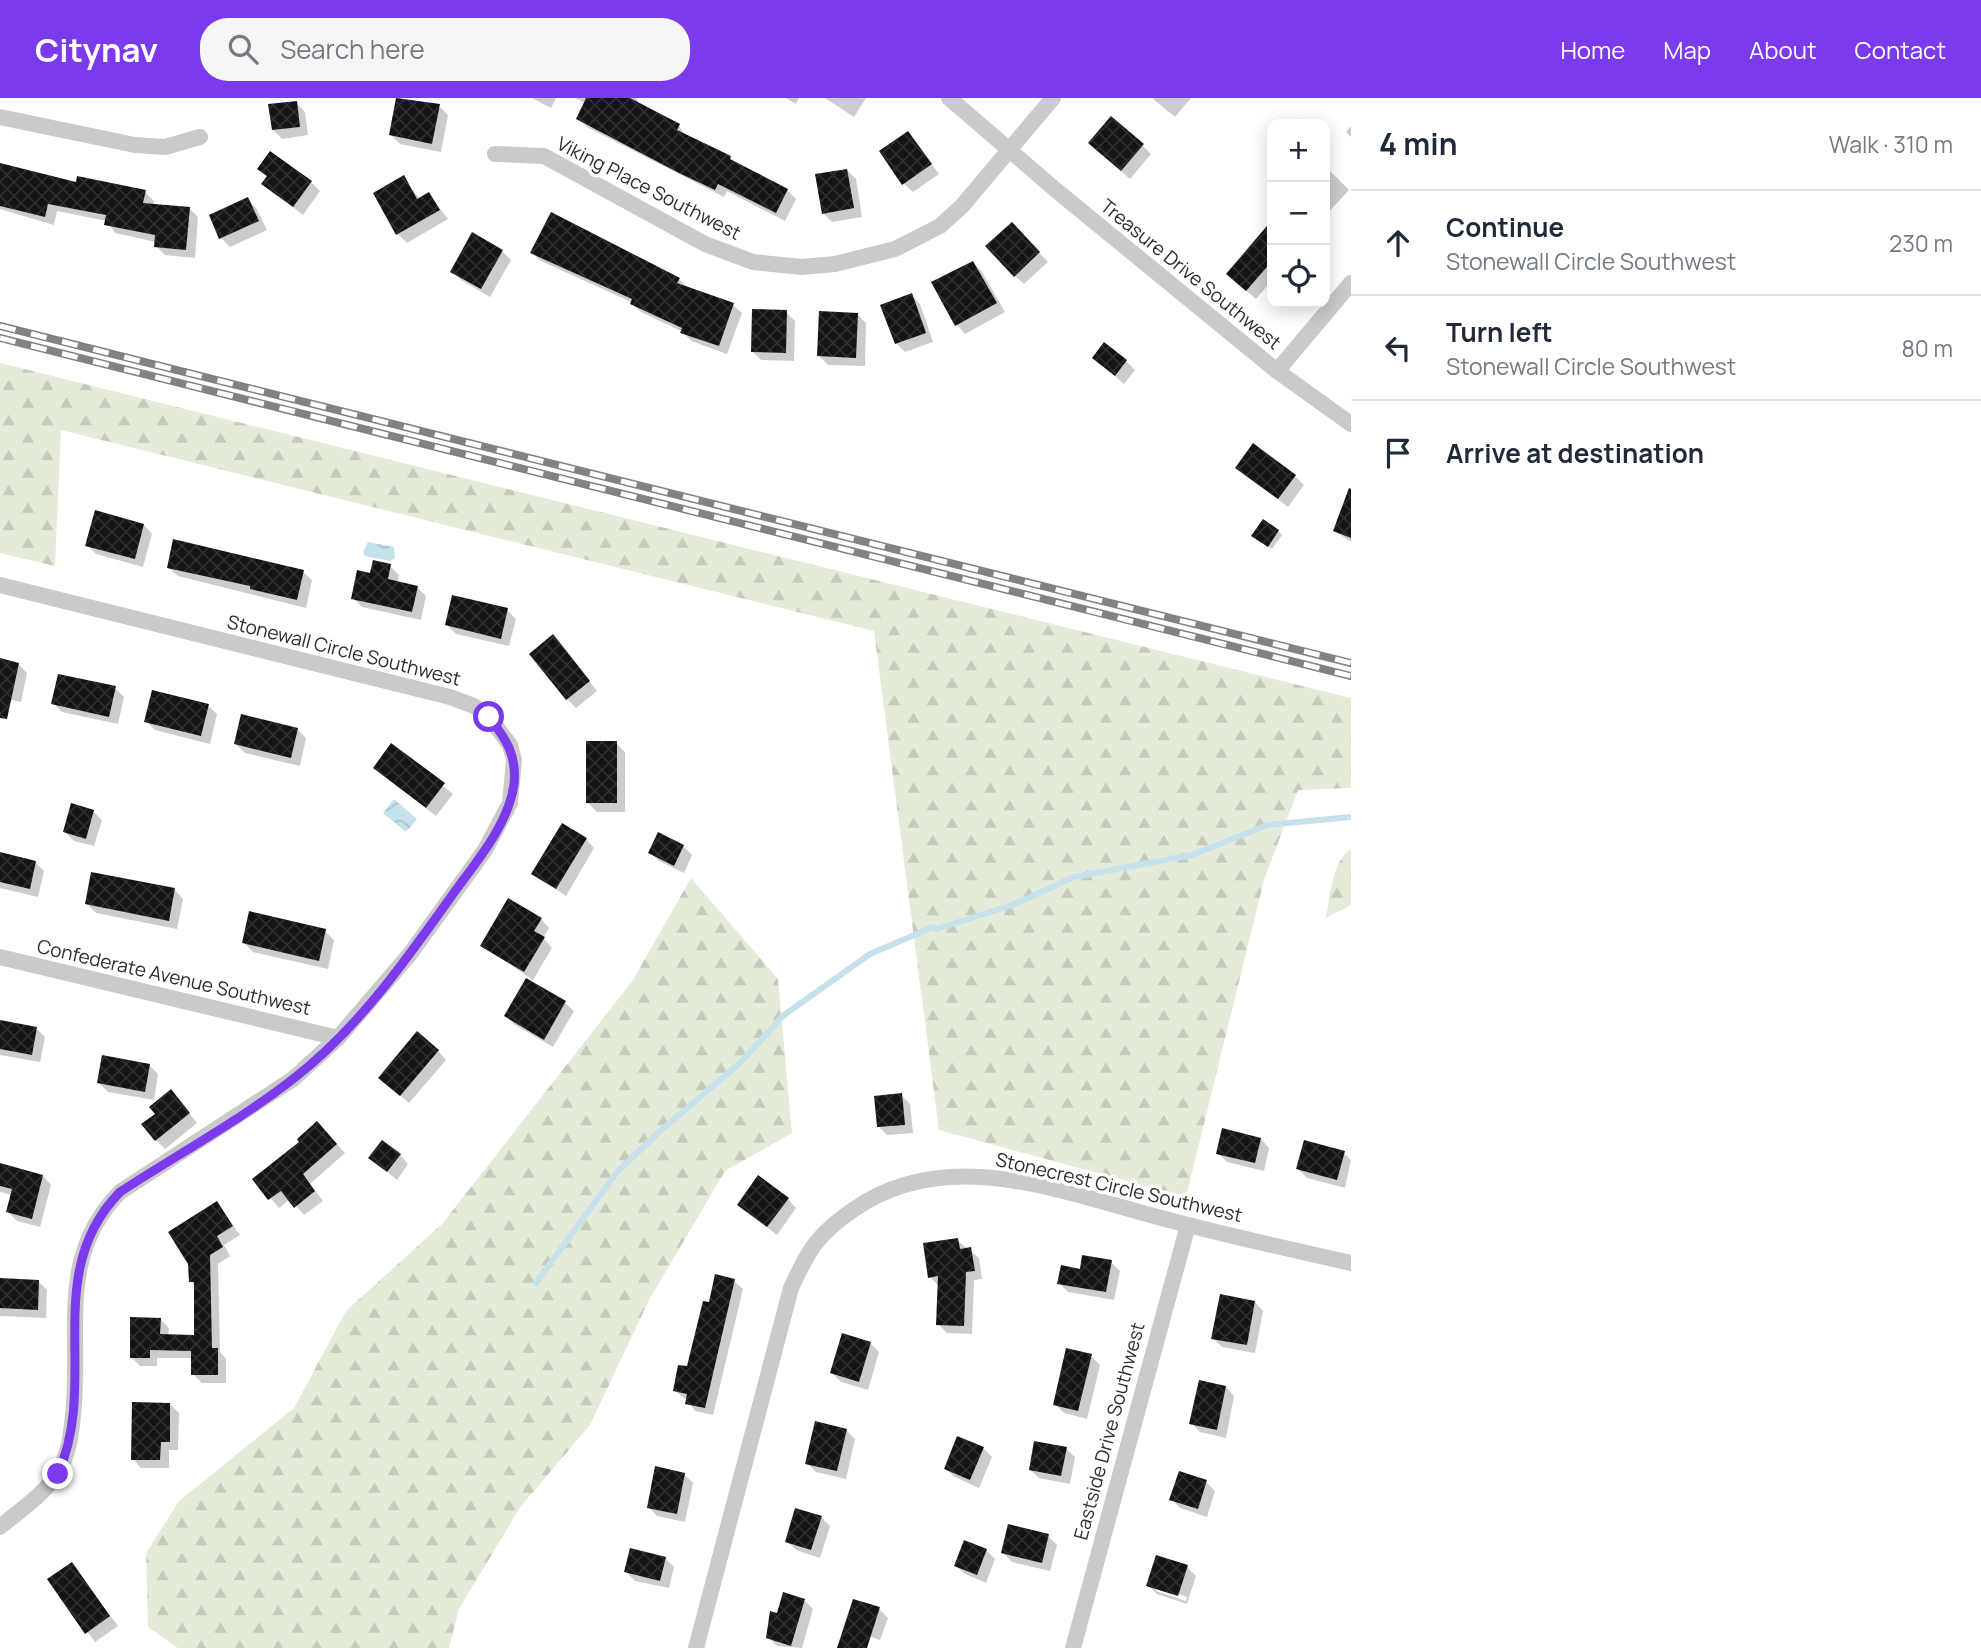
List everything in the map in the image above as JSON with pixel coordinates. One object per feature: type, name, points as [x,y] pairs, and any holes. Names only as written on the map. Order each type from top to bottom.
[{"type":"street","name":"Treasure Drive Southwest","points":[[949,98],[1277,371],[1351,425]]},
{"type":"street","name":"Viking Place Southwest","points":[[495,154],[544,156],[705,244],[753,262],[802,267],[866,258],[920,238],[962,206],[1053,98]]},
{"type":"street","points":[[0,117],[135,145],[165,148],[200,137]]},
{"type":"street","points":[[1277,371],[1351,283]]},
{"type":"street","name":"Stonewall Circle Southwest","points":[[0,585],[450,697],[474,706],[489,717],[510,745],[514,760],[510,803],[485,850],[410,954],[338,1038],[293,1079],[120,1192],[100,1212],[90,1229],[76,1279],[75,1400],[70,1446],[58,1474],[0,1527]]},
{"type":"street","name":"Confederate Avenue Southwest","points":[[0,957],[338,1038]]},
{"type":"street","name":"Stonecrest Circle Southwest","points":[[696,1648],[791,1288],[811,1249],[836,1221],[872,1196],[936,1176],[981,1175],[1041,1186],[1351,1264]]},
{"type":"street","name":"Eastside Drive Southwest","points":[[1073,1648],[1188,1225]]},
{"type":"green space","points":[[0,363],[1351,698],[1351,788],[1298,790],[1264,880],[1186,1197],[939,1130],[874,631],[61,430],[55,566],[0,553]]},
{"type":"green space","points":[[1351,849],[1351,905],[1326,918],[1336,870]]},
{"type":"green space","points":[[691,878],[778,979],[792,1133],[725,1171],[649,1300],[590,1425],[521,1506],[459,1609],[449,1648],[178,1648],[148,1627],[146,1553],[179,1501],[294,1408],[346,1311],[442,1224],[633,980]]},
{"type":"water","points":[[368,542],[394,547],[395,558],[390,561],[365,556],[363,552]]},
{"type":"water","points":[[394,799],[417,819],[406,832],[383,813]]},
{"type":"building","points":[[396,98],[440,104],[432,144],[389,135]]},
{"type":"building","points":[[586,98],[630,98],[680,124],[677,130],[731,156],[730,159],[788,189],[776,213],[718,184],[715,190],[576,119]]},
{"type":"building","points":[[297,101],[300,127],[272,130],[268,104]]},
{"type":"building","points":[[1111,116],[1144,144],[1121,171],[1088,143]]},
{"type":"building","points":[[908,131],[932,164],[902,185],[879,151]]},
{"type":"building","points":[[270,151],[312,181],[293,207],[261,184],[267,176],[257,169]]},
{"type":"building","points":[[0,163],[76,182],[77,176],[146,190],[143,203],[190,207],[186,250],[154,247],[155,235],[104,225],[106,215],[48,204],[45,217],[0,206]]},
{"type":"building","points":[[847,169],[854,208],[822,214],[815,174]]},
{"type":"building","points":[[404,175],[417,199],[429,192],[440,210],[396,235],[373,193]]},
{"type":"building","points":[[248,197],[259,221],[219,239],[209,215]]},
{"type":"building","points":[[551,212],[680,278],[677,283],[734,303],[719,346],[680,333],[682,328],[630,304],[632,299],[530,253]]},
{"type":"building","points":[[1012,222],[1040,252],[1014,277],[985,246]]},
{"type":"building","points":[[1267,226],[1267,267],[1246,291],[1226,274]]},
{"type":"building","points":[[472,232],[503,250],[481,289],[450,272]]},
{"type":"building","points":[[973,261],[997,303],[955,326],[931,282]]},
{"type":"building","points":[[912,293],[926,333],[895,344],[880,305]]},
{"type":"building","points":[[752,309],[787,310],[786,353],[751,352]]},
{"type":"building","points":[[819,311],[858,313],[856,358],[817,356]]},
{"type":"building","points":[[1104,342],[1127,360],[1115,376],[1092,358]]},
{"type":"building","points":[[1253,443],[1296,475],[1278,499],[1235,468]]},
{"type":"building","points":[[1349,488],[1351,489],[1351,538],[1333,531]]},
{"type":"building","points":[[95,510],[144,524],[135,559],[85,546]]},
{"type":"building","points":[[1263,519],[1279,530],[1268,547],[1251,536]]},
{"type":"building","points":[[173,539],[304,570],[297,600],[250,589],[250,586],[167,568]]},
{"type":"building","points":[[373,560],[391,564],[388,579],[418,586],[412,612],[351,599],[357,570],[370,573]]},
{"type":"building","points":[[452,595],[508,608],[501,639],[445,625]]},
{"type":"building","points":[[553,634],[590,681],[566,700],[529,654]]},
{"type":"building","points":[[0,658],[19,663],[7,719],[0,718]]},
{"type":"building","points":[[58,674],[116,686],[109,717],[51,704]]},
{"type":"building","points":[[152,690],[209,704],[201,736],[144,722]]},
{"type":"building","points":[[241,714],[298,728],[291,758],[234,744]]},
{"type":"building","points":[[586,741],[617,741],[617,803],[586,803]]},
{"type":"building","points":[[391,743],[445,783],[426,808],[373,768]]},
{"type":"building","points":[[71,803],[94,810],[86,839],[63,832]]},
{"type":"building","points":[[562,823],[587,838],[556,889],[531,874]]},
{"type":"building","points":[[658,832],[684,845],[674,866],[648,853]]},
{"type":"building","points":[[0,852],[36,861],[30,889],[0,882]]},
{"type":"building","points":[[91,872],[175,888],[169,921],[85,904]]},
{"type":"building","points":[[508,898],[542,918],[534,931],[545,937],[524,972],[480,946]]},
{"type":"building","points":[[249,911],[326,929],[319,961],[242,943]]},
{"type":"building","points":[[526,978],[566,1001],[544,1040],[504,1016]]},
{"type":"building","points":[[0,1020],[37,1027],[32,1055],[0,1049]]},
{"type":"building","points":[[417,1031],[439,1050],[400,1096],[378,1078]]},
{"type":"building","points":[[102,1055],[150,1064],[145,1092],[97,1083]]},
{"type":"building","points":[[171,1089],[190,1113],[155,1141],[141,1124],[155,1114],[149,1107]]},
{"type":"building","points":[[902,1093],[905,1125],[877,1127],[874,1096]]},
{"type":"building","points":[[317,1121],[337,1144],[303,1174],[315,1191],[294,1208],[281,1191],[268,1200],[252,1179],[299,1142],[297,1139]]},
{"type":"building","points":[[1222,1128],[1261,1138],[1255,1163],[1216,1154]]},
{"type":"building","points":[[382,1140],[401,1154],[387,1172],[368,1158]]},
{"type":"building","points":[[1304,1140],[1345,1151],[1337,1180],[1296,1169]]},
{"type":"building","points":[[0,1163],[43,1175],[32,1219],[6,1212],[12,1189],[0,1186]]},
{"type":"building","points":[[758,1175],[789,1198],[767,1227],[737,1205]]},
{"type":"building","points":[[217,1201],[233,1226],[217,1236],[223,1247],[210,1255],[212,1348],[218,1348],[218,1375],[191,1375],[191,1351],[150,1350],[150,1358],[130,1358],[130,1317],[161,1318],[160,1334],[194,1335],[194,1282],[189,1282],[188,1264],[168,1232]]},
{"type":"building","points":[[958,1238],[960,1249],[971,1247],[975,1271],[966,1272],[964,1326],[936,1325],[938,1276],[928,1278],[923,1243]]},
{"type":"building","points":[[1082,1255],[1112,1260],[1106,1292],[1057,1284],[1061,1265],[1080,1269]]},
{"type":"building","points":[[715,1274],[735,1279],[705,1408],[685,1404],[687,1394],[673,1391],[678,1365],[687,1366],[703,1301],[709,1302]]},
{"type":"building","points":[[0,1278],[39,1280],[38,1310],[0,1308]]},
{"type":"building","points":[[1220,1294],[1255,1301],[1247,1345],[1211,1339]]},
{"type":"building","points":[[842,1333],[871,1342],[859,1382],[830,1373]]},
{"type":"building","points":[[1066,1348],[1092,1354],[1078,1411],[1053,1405]]},
{"type":"building","points":[[1199,1380],[1226,1386],[1217,1430],[1189,1424]]},
{"type":"building","points":[[132,1402],[170,1403],[170,1442],[161,1442],[160,1460],[131,1460]]},
{"type":"building","points":[[815,1421],[847,1429],[837,1471],[805,1464]]},
{"type":"building","points":[[957,1436],[984,1447],[970,1480],[944,1469]]},
{"type":"building","points":[[1034,1441],[1067,1447],[1061,1476],[1029,1470]]},
{"type":"building","points":[[655,1466],[685,1473],[677,1514],[647,1508]]},
{"type":"building","points":[[1179,1471],[1207,1480],[1198,1509],[1169,1500]]},
{"type":"building","points":[[795,1508],[822,1516],[811,1550],[785,1542]]},
{"type":"building","points":[[1008,1524],[1049,1534],[1042,1563],[1001,1553]]},
{"type":"building","points":[[964,1540],[987,1549],[977,1575],[954,1566]]},
{"type":"building","points":[[630,1548],[666,1557],[660,1581],[624,1572]]},
{"type":"building","points":[[1156,1555],[1188,1565],[1178,1596],[1146,1586]]},
{"type":"building","points":[[72,1562],[110,1616],[85,1634],[47,1579]]},
{"type":"building","points":[[783,1592],[805,1599],[791,1646],[766,1638],[770,1611],[777,1613]]},
{"type":"building","points":[[853,1599],[880,1607],[867,1648],[837,1648]]},
{"type":"waterway","points":[[536,1283],[617,1172],[740,1063],[784,1015],[870,954],[933,927],[937,929],[1015,904],[1074,877],[1192,855],[1267,825],[1351,817]]},
{"type":"railway","points":[[0,326],[1351,663]]},
{"type":"railway","points":[[0,338],[1351,676]]},
{"type":"route","points":[[58,1474],[70,1446],[75,1400],[76,1279],[90,1229],[100,1212],[120,1192],[293,1079],[368,1006],[410,954],[485,850],[510,803],[514,784],[514,760],[510,745],[489,717]]}]
